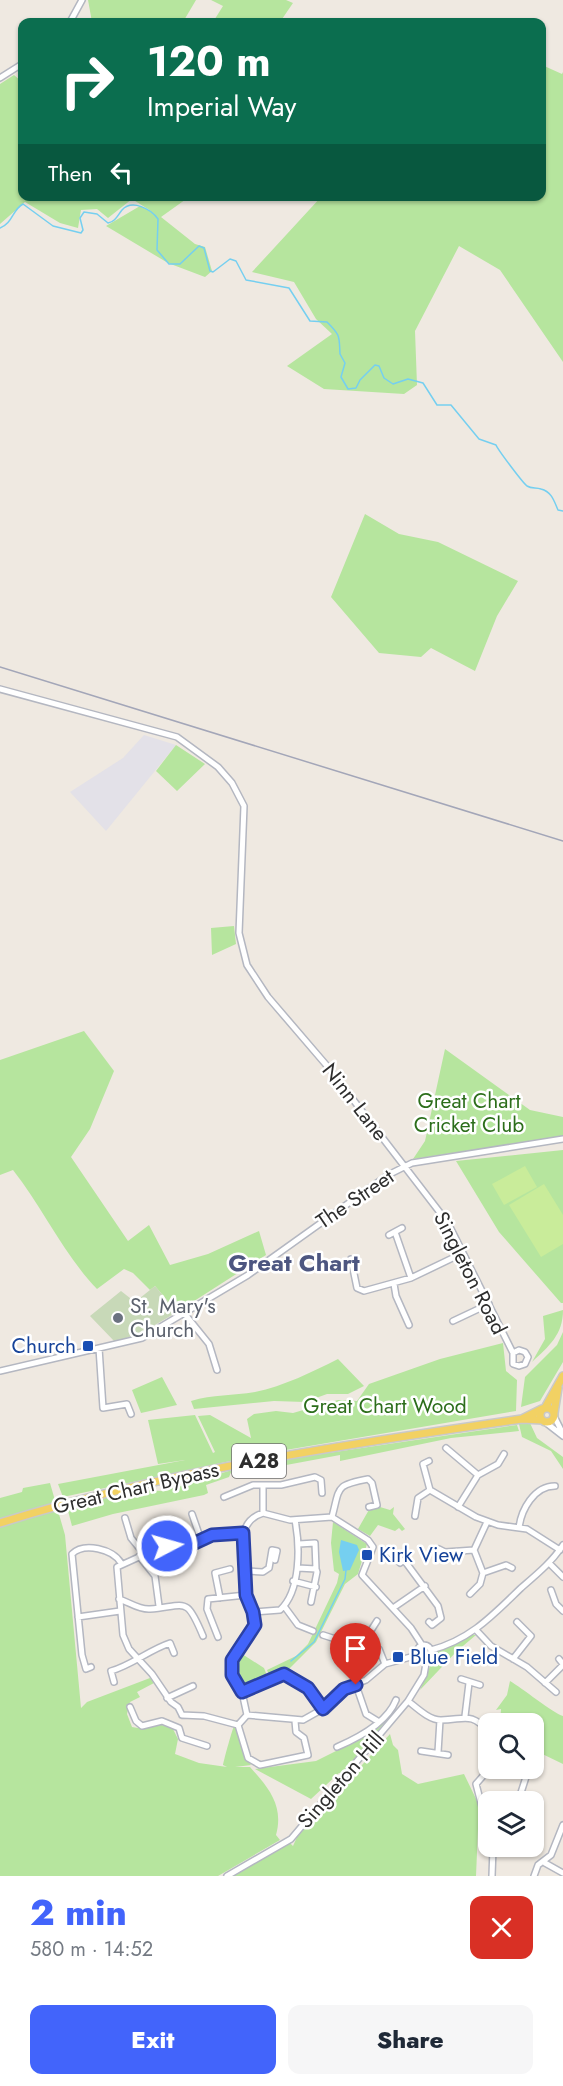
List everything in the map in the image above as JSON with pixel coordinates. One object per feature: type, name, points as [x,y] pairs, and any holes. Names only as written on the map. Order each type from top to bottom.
[{"type":"main road","name":"Great Chart Bypass","points":[[554,1414],[558,1388],[563,1376]]},
{"type":"main road","name":"Great Chart Bypass","points":[[522,1419],[543,1408],[558,1388]]},
{"type":"main road","points":[[543,1408],[549,1408],[554,1414],[544,1421],[539,1415],[543,1408]]},
{"type":"main road","name":"Great Chart Bypass","points":[[0,1523],[73,1502],[238,1465],[404,1436],[522,1419],[544,1421]]},
{"type":"street","points":[[71,18],[82,0]]},
{"type":"street","points":[[0,78],[18,67]]},
{"type":"street","name":"Ninn Lane","points":[[0,688],[177,737],[225,775],[244,806],[239,933],[247,965],[268,997],[305,1039],[404,1166]]},
{"type":"street","points":[[404,1166],[563,1139]]},
{"type":"street","name":"Singleton Road","points":[[404,1166],[448,1223],[513,1353]]},
{"type":"street","name":"The Street","points":[[0,1371],[142,1338],[248,1275],[404,1166]]},
{"type":"street","points":[[402,1228],[392,1233],[411,1278]]},
{"type":"street","points":[[351,1264],[360,1291],[411,1278],[463,1252]]},
{"type":"street","points":[[394,1284],[406,1322]]},
{"type":"street","points":[[453,1321],[489,1304]]},
{"type":"street","points":[[184,1313],[209,1344],[217,1370]]},
{"type":"street","points":[[99,1348],[103,1408],[127,1404],[131,1414]]},
{"type":"street","points":[[554,1414],[563,1435]]},
{"type":"street","points":[[544,1421],[563,1435]]},
{"type":"street","points":[[446,1448],[478,1474]]},
{"type":"street","points":[[458,1507],[478,1474],[498,1464],[504,1454]]},
{"type":"street","points":[[415,1464],[426,1462],[430,1490]]},
{"type":"street","points":[[224,1497],[244,1488],[280,1485],[315,1477],[321,1480],[322,1493]]},
{"type":"street","points":[[332,1518],[339,1490],[346,1483],[368,1479],[372,1483],[378,1505],[369,1507]]},
{"type":"street","points":[[519,1528],[524,1506],[552,1486],[544,1480]]},
{"type":"street","points":[[263,1485],[263,1513]]},
{"type":"street","points":[[247,1715],[242,1692],[232,1675],[232,1660],[255,1625],[253,1612],[246,1595],[246,1571],[242,1552],[243,1533],[250,1519],[263,1513],[296,1520],[332,1518],[354,1531],[373,1545],[362,1575],[393,1608],[422,1645],[431,1650],[452,1643],[476,1630],[549,1563],[561,1548],[534,1532],[487,1522],[430,1490]]},
{"type":"street","points":[[415,1516],[418,1498],[430,1490]]},
{"type":"street","points":[[192,1514],[201,1540]]},
{"type":"street","points":[[125,1518],[130,1538],[155,1576],[159,1606]]},
{"type":"street","points":[[253,1612],[280,1610],[284,1606],[298,1568],[296,1520]]},
{"type":"street","points":[[470,1594],[480,1584],[483,1573],[474,1550],[487,1522]]},
{"type":"street","points":[[207,1746],[182,1737],[179,1728],[182,1715],[178,1707],[167,1698],[152,1674],[136,1658],[123,1635],[116,1570],[121,1563],[161,1547],[184,1548],[219,1533],[243,1533]]},
{"type":"street","points":[[298,1544],[315,1544],[316,1587],[311,1602]]},
{"type":"street","points":[[91,1667],[86,1669],[82,1655],[72,1558],[74,1551],[97,1549],[110,1551],[121,1563]]},
{"type":"street","points":[[439,1549],[444,1555],[474,1550]]},
{"type":"street","points":[[246,1571],[263,1572],[269,1568],[272,1550],[277,1551],[275,1560]]},
{"type":"street","points":[[387,1550],[400,1563],[404,1560],[438,1606],[441,1618],[432,1625],[429,1622]]},
{"type":"street","points":[[549,1563],[563,1577]]},
{"type":"street","points":[[483,1573],[506,1565],[512,1568]]},
{"type":"street","points":[[298,1568],[316,1569]]},
{"type":"street","points":[[220,1598],[215,1573],[230,1569]]},
{"type":"street","points":[[293,1581],[316,1587]]},
{"type":"street","points":[[393,1608],[425,1586]]},
{"type":"street","points":[[551,1590],[556,1604],[563,1611]]},
{"type":"street","points":[[218,1637],[207,1603],[208,1599],[246,1595]]},
{"type":"street","points":[[119,1599],[144,1609],[176,1604],[184,1606],[195,1617],[203,1636]]},
{"type":"street","points":[[284,1606],[298,1625],[313,1631]]},
{"type":"street","points":[[78,1617],[120,1613]]},
{"type":"street","points":[[367,1644],[370,1632],[377,1621]]},
{"type":"street","points":[[513,1659],[531,1636],[517,1622]]},
{"type":"street","points":[[476,1630],[491,1646],[513,1659],[556,1692]]},
{"type":"street","points":[[323,1635],[351,1644],[357,1641],[379,1649],[385,1664]]},
{"type":"street","points":[[114,1682],[111,1671],[123,1668],[136,1658],[170,1643],[174,1653]]},
{"type":"street","points":[[418,1655],[422,1645]]},
{"type":"street","name":"Singleton Hill","points":[[227,1876],[291,1839],[408,1701],[424,1675],[431,1650]]},
{"type":"street","points":[[247,1715],[303,1720],[323,1709],[344,1689],[356,1685],[385,1664],[418,1655],[427,1658]]},
{"type":"street","points":[[545,1683],[562,1663]]},
{"type":"street","points":[[242,1692],[284,1674],[308,1688],[323,1709]]},
{"type":"street","points":[[461,1679],[480,1685]]},
{"type":"street","points":[[465,1716],[469,1683]]},
{"type":"street","points":[[356,1685],[366,1714],[379,1722]]},
{"type":"street","points":[[167,1698],[193,1686]]},
{"type":"street","points":[[337,1747],[379,1722],[392,1710],[396,1700]]},
{"type":"street","points":[[408,1701],[440,1720],[465,1716],[478,1721]]},
{"type":"street","points":[[130,1707],[136,1721],[142,1726],[156,1721],[179,1728]]},
{"type":"street","points":[[182,1715],[204,1716],[238,1725]]},
{"type":"street","points":[[238,1725],[247,1715]]},
{"type":"street","points":[[438,1752],[440,1720]]},
{"type":"street","points":[[238,1725],[248,1758],[260,1765],[308,1755],[304,1738],[296,1731],[295,1721]]},
{"type":"street","points":[[422,1751],[448,1755]]},
{"type":"street","points":[[534,1876],[538,1865],[545,1863],[551,1855],[563,1825]]},
{"type":"street","points":[[491,1857],[492,1876]]},
{"type":"street","points":[[545,1863],[563,1874]]},
{"type":"shaded area","points":[[144,735],[176,745],[106,831],[70,792],[123,758]]},
{"type":"green space","points":[[88,0],[196,0],[185,18],[91,18]]},
{"type":"green space","points":[[211,0],[286,0],[293,3],[283,18],[216,18],[223,6]]},
{"type":"green space","points":[[546,67],[562,74],[563,72],[563,362],[500,270],[459,246],[415,331],[417,385],[404,394],[324,389],[287,366],[332,334],[316,319],[294,282],[252,272],[317,201],[546,201]]},
{"type":"green space","points":[[14,75],[18,78],[18,201],[129,201],[108,218],[97,209],[81,210],[78,228],[60,223],[25,202],[0,224],[0,84]]},
{"type":"green space","points":[[135,201],[183,201],[161,217],[195,244],[205,247],[212,271],[205,277],[168,263],[106,226],[140,206],[151,211]]},
{"type":"green space","points":[[365,514],[399,534],[438,542],[518,581],[497,616],[475,671],[431,648],[421,657],[379,653],[331,597]]},
{"type":"green space","points":[[176,745],[205,764],[177,791],[156,771]]},
{"type":"green space","points":[[234,926],[236,944],[212,955],[211,928]]},
{"type":"green space","points":[[84,1031],[114,1071],[90,1129],[71,1157],[128,1241],[149,1225],[170,1265],[208,1254],[259,1231],[266,1255],[177,1312],[155,1286],[150,1290],[133,1273],[124,1269],[97,1289],[74,1261],[13,1170],[0,1175],[0,1060]]},
{"type":"green space","name":"Great Chart Cricket Club","points":[[445,1049],[530,1110],[563,1117],[563,1136],[413,1159],[425,1141]]},
{"type":"green space","points":[[563,1150],[563,1303],[561,1303],[499,1232],[456,1161]]},
{"type":"green space","points":[[525,1166],[537,1187],[504,1205],[492,1184]]},
{"type":"green space","points":[[544,1184],[563,1215],[563,1244],[541,1257],[509,1205]]},
{"type":"green space","points":[[155,1286],[177,1312],[143,1332],[115,1342],[90,1316],[121,1291],[135,1302]]},
{"type":"green space","points":[[563,1310],[558,1333],[532,1362],[545,1339],[543,1316]]},
{"type":"green space","points":[[563,1332],[563,1362],[540,1401],[521,1407],[525,1377],[557,1345]]},
{"type":"green space","points":[[503,1343],[506,1371],[517,1380],[516,1411],[268,1453],[63,1497],[58,1484],[185,1460],[158,1464],[148,1420],[195,1415],[213,1453],[215,1452],[198,1416],[210,1415],[251,1438],[247,1419],[254,1414],[276,1411],[293,1413],[338,1400],[357,1401],[369,1384],[440,1359]]},
{"type":"green space","name":"Great Chart Wood","points":[[338,1359],[364,1386],[348,1394],[327,1394],[305,1402],[274,1401],[194,1409],[191,1401],[277,1386]]},
{"type":"green space","points":[[162,1377],[177,1405],[141,1413],[132,1390]]},
{"type":"green space","points":[[530,1423],[537,1438],[563,1457],[563,1469],[551,1451],[522,1437],[519,1424]]},
{"type":"green space","points":[[517,1425],[519,1431],[451,1438],[340,1461],[340,1455],[254,1471],[254,1464]]},
{"type":"green space","points":[[232,1470],[229,1477],[206,1485],[208,1493],[204,1495],[113,1514],[72,1526],[67,1507],[139,1490],[164,1491]]},
{"type":"green space","points":[[50,1483],[65,1535],[81,1708],[87,1702],[150,1678],[154,1683],[137,1692],[140,1697],[130,1702],[127,1714],[132,1727],[144,1729],[156,1723],[173,1729],[178,1739],[175,1754],[199,1763],[227,1767],[223,1765],[234,1726],[237,1728],[244,1756],[251,1765],[235,1767],[250,1767],[273,1798],[278,1815],[276,1835],[280,1840],[218,1876],[0,1876],[0,1498],[22,1492],[23,1488]]},
{"type":"green space","points":[[380,1507],[390,1510],[394,1507],[393,1514],[405,1529],[402,1531],[399,1528],[395,1531],[378,1525],[370,1536],[358,1529],[370,1508]]},
{"type":"green space","points":[[333,1522],[367,1544],[358,1574],[345,1584],[316,1642],[286,1672],[270,1677],[267,1670],[296,1656],[308,1644],[337,1583],[339,1574],[334,1571],[331,1543]]},
{"type":"green space","points":[[470,1635],[476,1635],[457,1651],[420,1690],[437,1650]]},
{"type":"green space","points":[[239,1652],[264,1668],[268,1678],[251,1686],[244,1686],[237,1669]]},
{"type":"green space","points":[[510,1681],[563,1716],[563,1764],[544,1755],[544,1713],[501,1713],[501,1709],[496,1710],[507,1695]]},
{"type":"green space","points":[[390,1716],[343,1774],[339,1773],[311,1799],[255,1769],[316,1761],[360,1739]]},
{"type":"green space","points":[[390,1734],[393,1745],[398,1750],[402,1774],[418,1784],[464,1774],[478,1803],[476,1876],[229,1876],[290,1843],[293,1846],[297,1837]]},
{"type":"water","points":[[341,1540],[357,1545],[359,1550],[350,1570],[343,1571],[339,1552]]},
{"type":"waterway","points":[[0,228],[8,223],[23,204],[53,226],[81,233],[83,230],[80,218],[84,212],[97,214],[108,223],[115,220],[122,210],[131,205],[146,209],[158,219],[157,250],[169,264],[180,264],[199,246],[204,248],[210,271],[213,272],[230,259],[236,261],[246,280],[289,288],[310,321],[327,322],[337,334],[340,354],[345,363],[341,377],[348,389],[356,388],[360,380],[375,365],[379,366],[384,378],[393,384],[408,379],[423,383],[437,405],[451,405],[479,439],[496,445],[527,486],[548,492],[558,510],[563,511]]},
{"type":"waterway","points":[[291,1661],[314,1642],[345,1579],[346,1570]]},
{"type":"railway","points":[[0,667],[563,841]]},
{"type":"place","name":"St. Mary's Church","points":[[118,1318]]},
{"type":"place","name":"Church","points":[[88,1346]]},
{"type":"place","name":"Kirk View","points":[[367,1555]]},
{"type":"place","name":"Blue Field","points":[[398,1657]]},
{"type":"district","name":"Great Chart","points":[[294,1262]]},
{"type":"route","points":[[167,1546],[184,1548],[212,1535],[226,1532],[243,1533],[245,1588],[255,1625],[234,1653],[232,1660],[232,1675],[242,1692],[284,1674],[308,1688],[323,1709],[344,1689],[356,1685]]}]
